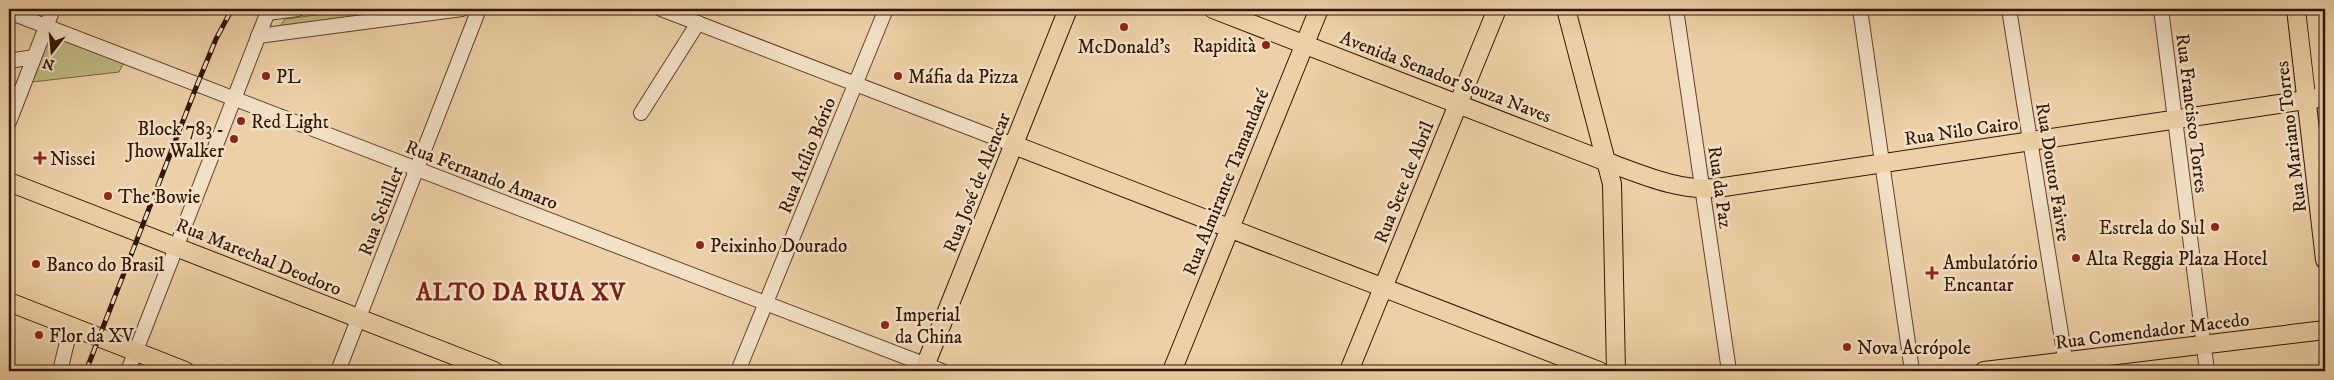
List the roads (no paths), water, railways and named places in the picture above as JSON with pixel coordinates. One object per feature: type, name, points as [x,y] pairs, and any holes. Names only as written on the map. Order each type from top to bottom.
[{"type":"main road","name":"Rua José de Alencar","points":[[924,368],[1068,9]]},
{"type":"main road","name":"Avenida Senador Souza Naves","points":[[1213,9],[1607,162]]},
{"type":"main road","name":"Rua Almirante Tamandaré","points":[[1172,371],[1318,9]]},
{"type":"main road","name":"Rua Sete de Abril","points":[[1349,371],[1497,9]]},
{"type":"main road","points":[[1566,9],[1612,184],[1616,371]]},
{"type":"main road","name":"Rua Mariano Torres","points":[[2296,9],[2325,260]]},
{"type":"main road","points":[[2315,9],[2325,97]]},
{"type":"main road","name":"Rua Nilo Cairo","points":[[1607,162],[1670,185],[1703,189],[2325,97]]},
{"type":"main road","points":[[1014,145],[1599,371]]},
{"type":"main road","name":"Rua Marechal Deodoro","points":[[9,182],[494,371]]},
{"type":"main road","points":[[9,302],[185,371]]},
{"type":"main road","name":"Rua Comendador Macedo","points":[[1984,371],[2066,366],[2203,345],[2325,330]]},
{"type":"street","points":[[9,122],[53,9]]},
{"type":"street","points":[[128,371],[268,11],[298,9]]},
{"type":"street","points":[[258,36],[462,9]]},
{"type":"street","name":"Rua Schiller","points":[[338,371],[479,9]]},
{"type":"street","points":[[660,9],[1014,145]]},
{"type":"street","name":"Rua Atílio Bório","points":[[738,371],[886,9]]},
{"type":"street","name":"Rua da Paz","points":[[1676,9],[1729,371]]},
{"type":"street","points":[[1860,9],[1912,371]]},
{"type":"street","name":"Rua Doutor Faivre","points":[[2009,9],[2066,366]]},
{"type":"street","name":"Rua Francisco Torres","points":[[2161,9],[2206,371]]},
{"type":"street","name":"Rua Fernando Amaro","points":[[9,12],[766,304],[924,368],[942,371]]},
{"type":"street","points":[[641,113],[698,23]]},
{"type":"street","points":[[9,61],[34,58]]},
{"type":"street","points":[[60,371],[71,326]]},
{"type":"railway","points":[[86,371],[197,85],[216,39],[232,9]]},
{"type":"place","name":"McDonald's","points":[[1124,27]]},
{"type":"place","name":"Rapidità","points":[[1266,45]]},
{"type":"place","name":"PL","points":[[266,76]]},
{"type":"place","name":"Máfia da Pizza","points":[[898,76]]},
{"type":"place","name":"Red Light","points":[[241,121]]},
{"type":"place","name":"Block 783 - Jhow Walker","points":[[234,139]]},
{"type":"place","name":"Nissei","points":[[40,158]]},
{"type":"place","name":"The Bowie","points":[[108,196]]},
{"type":"place","name":"Estrela do Sul","points":[[2215,227]]},
{"type":"place","name":"Peixinho Dourado","points":[[700,245]]},
{"type":"place","name":"Alta Reggia Plaza Hotel","points":[[2076,258]]},
{"type":"place","name":"Banco do Brasil","points":[[36,264]]},
{"type":"place","name":"Ambulatório Encantar","points":[[1932,273]]},
{"type":"place","name":"Imperial da China","points":[[885,325]]},
{"type":"place","name":"Flor da XV","points":[[39,335]]},
{"type":"place","name":"Nova Acrópole","points":[[1847,347]]},
{"type":"district","name":"ALTO DA RUA XV","points":[[521,292]]}]
